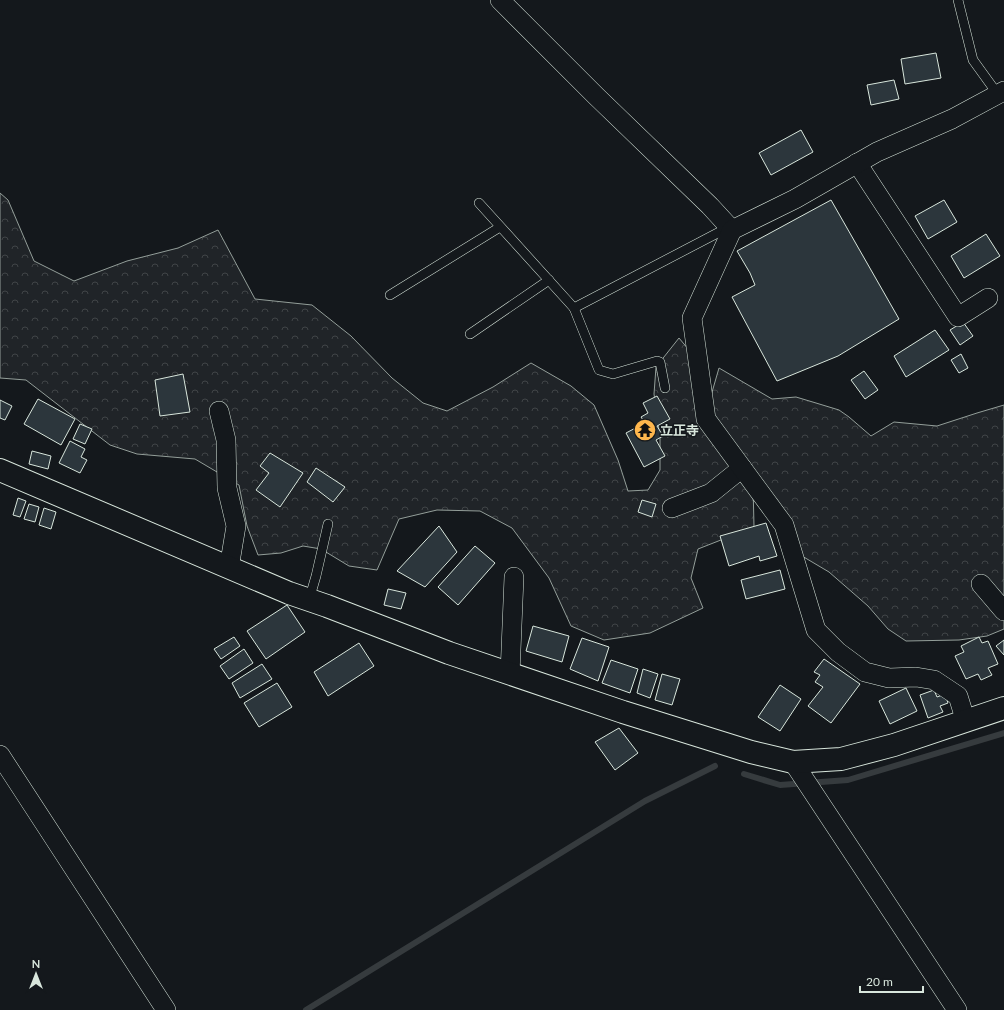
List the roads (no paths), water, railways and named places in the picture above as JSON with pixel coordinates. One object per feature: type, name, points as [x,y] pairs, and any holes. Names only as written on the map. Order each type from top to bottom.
[{"type":"street","points":[[500,0],[596,96],[710,206],[730,228]]},
{"type":"street","points":[[966,722],[958,696],[934,680],[916,677],[889,678],[865,672],[838,652],[816,630],[784,525],[706,419],[692,318],[730,228],[794,198],[877,152],[1002,96]]},
{"type":"street","points":[[857,163],[958,316],[988,298]]},
{"type":"street","points":[[219,411],[226,440],[228,488],[236,526],[230,568]]},
{"type":"street","points":[[672,508],[711,493],[742,468]]},
{"type":"street","points":[[0,470],[289,593],[449,653],[623,712],[796,766],[841,759],[894,745],[1004,708]]},
{"type":"street","points":[[510,674],[514,577]]},
{"type":"street","points":[[981,584],[1004,611]]},
{"type":"street","points":[[0,755],[166,1010]]},
{"type":"street","points":[[796,766],[957,1010]]},
{"type":"lane","points":[[958,0],[973,60],[1002,96]]},
{"type":"lane","points":[[479,203],[574,308],[599,370],[612,374],[657,361],[660,362],[665,388]]},
{"type":"lane","points":[[390,295],[500,227]]},
{"type":"lane","points":[[574,308],[730,228]]},
{"type":"lane","points":[[470,334],[549,280]]},
{"type":"lane","points":[[309,600],[328,524]]},
{"type":"waterway","points":[[744,774],[780,785],[848,780],[1004,733]]},
{"type":"waterway","points":[[306,1010],[645,801],[715,766]]},
{"type":"place","name":"立正寺","points":[[645,430]]}]
